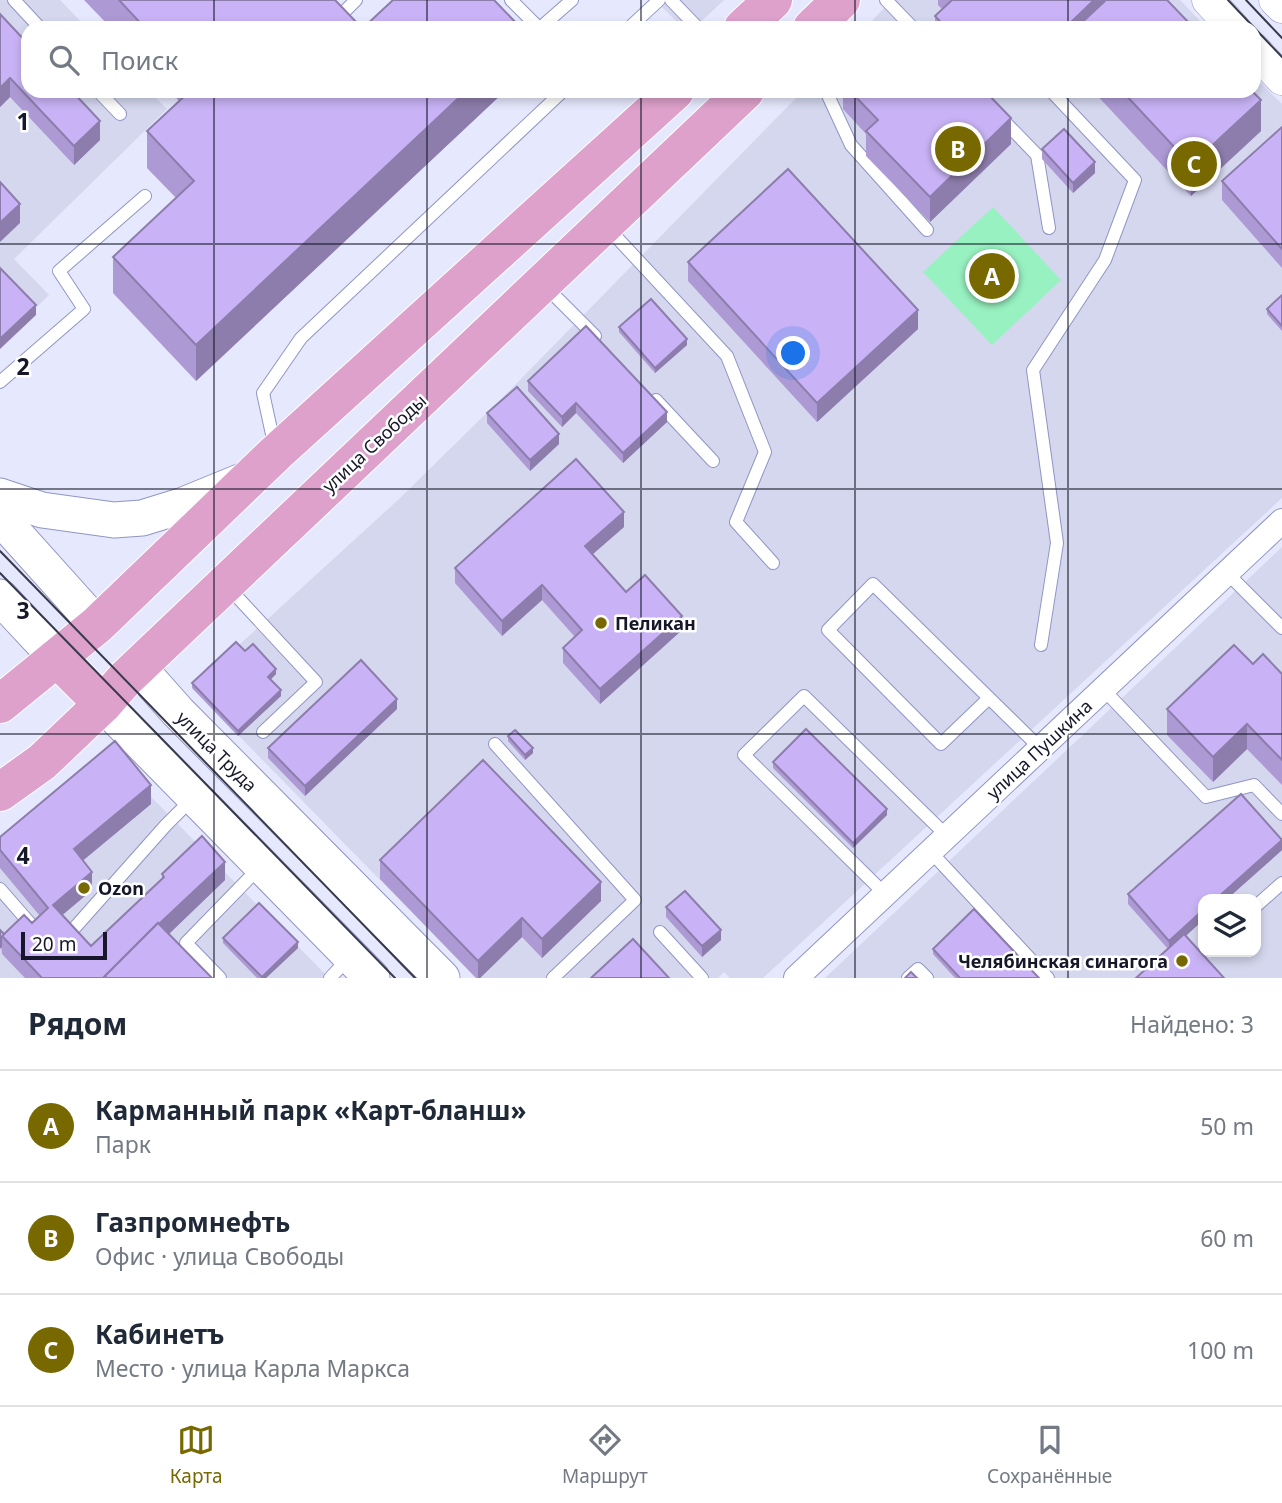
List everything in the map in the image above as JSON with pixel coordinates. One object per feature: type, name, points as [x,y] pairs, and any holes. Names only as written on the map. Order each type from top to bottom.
[{"type":"main road","points":[[750,21],[773,0]]},
{"type":"main road","points":[[819,21],[841,0]]},
{"type":"main road","points":[[0,704],[97,625],[265,465],[667,98]]},
{"type":"main road","name":"улица Свободы","points":[[0,792],[42,762],[138,667],[738,98]]},
{"type":"main road","points":[[0,496],[42,510],[114,520],[142,518],[181,506],[265,465]]},
{"type":"main road","name":"улица Труда","points":[[0,517],[177,712],[442,978]]},
{"type":"main road","points":[[0,597],[262,865],[351,971]]},
{"type":"street","points":[[1208,0],[1228,21]]},
{"type":"street","points":[[1275,0],[1282,7]]},
{"type":"street","points":[[1261,56],[1282,79]]},
{"type":"street","name":"улица Пушкина","points":[[796,978],[1282,521]]},
{"type":"lane","points":[[14,0],[34,21]]},
{"type":"lane","points":[[345,11],[356,0]]},
{"type":"lane","points":[[511,0],[533,21]]},
{"type":"lane","points":[[548,21],[572,0]]},
{"type":"lane","points":[[636,21],[659,0]]},
{"type":"lane","points":[[671,0],[691,21]]},
{"type":"lane","points":[[886,0],[906,21]]},
{"type":"lane","points":[[105,98],[120,114]]},
{"type":"lane","points":[[265,465],[263,393],[301,338],[556,98]]},
{"type":"lane","points":[[829,98],[851,145],[927,230]]},
{"type":"lane","points":[[1041,645],[1057,543],[1033,370],[1105,260],[1135,180],[1058,98]]},
{"type":"lane","points":[[993,109],[1037,155],[1049,228]]},
{"type":"lane","points":[[0,382],[84,309],[60,271],[145,196]]},
{"type":"lane","points":[[604,224],[727,356],[765,452],[736,522],[773,564]]},
{"type":"lane","points":[[542,284],[608,350]]},
{"type":"lane","points":[[646,390],[713,461]]},
{"type":"lane","points":[[1227,573],[1282,628]]},
{"type":"lane","points":[[225,584],[316,682],[263,732]]},
{"type":"lane","points":[[989,698],[942,744],[828,631],[873,584],[1040,748]]},
{"type":"lane","points":[[1103,689],[1206,797],[1254,785],[1282,814]]},
{"type":"lane","points":[[885,894],[744,755],[804,696],[939,844],[1048,978]]},
{"type":"lane","points":[[495,744],[635,900],[553,978]]},
{"type":"lane","points":[[0,888],[36,929],[70,933],[195,796]]},
{"type":"lane","points":[[220,978],[182,948],[262,865]]},
{"type":"lane","points":[[1261,902],[1282,883]]},
{"type":"lane","points":[[660,932],[702,978]]},
{"type":"lane","points":[[908,978],[918,969],[927,978]]},
{"type":"shaded area","points":[[0,0],[60,0],[80,21],[21,21],[21,98],[156,98],[167,109],[14,259],[49,295],[0,343]]},
{"type":"shaded area","points":[[655,0],[724,0],[702,21],[676,21]]},
{"type":"shaded area","points":[[892,0],[1180,0],[1200,21],[872,21]]},
{"type":"shaded area","points":[[1261,83],[1282,104],[1282,498],[763,978],[730,978],[724,972],[718,978],[476,978],[192,688],[398,500],[513,387],[796,98],[1261,98]]},
{"type":"shaded area","points":[[1282,547],[1282,978],[825,978]]},
{"type":"shaded area","points":[[115,760],[329,978],[0,978],[0,847]]},
{"type":"green space","points":[[993,207],[1061,280],[992,345],[923,272]]},
{"type":"building","points":[[119,0],[335,0],[355,21],[138,21]]},
{"type":"building","points":[[393,0],[494,0],[514,21],[370,21]]},
{"type":"building","points":[[952,0],[1094,0],[1072,21],[940,21],[935,16]]},
{"type":"building","points":[[1106,0],[1167,0],[1187,21],[1084,21]]},
{"type":"building","points":[[0,14],[21,36],[21,90],[10,78],[0,88]]},
{"type":"building","points":[[29,98],[79,98],[100,121],[74,146]]},
{"type":"building","points":[[182,98],[459,98],[196,345],[113,257],[194,181],[147,131]]},
{"type":"building","points":[[857,98],[992,98],[1011,118],[930,197],[866,131],[878,120]]},
{"type":"building","points":[[1129,98],[1261,100],[1191,165]]},
{"type":"building","points":[[1282,127],[1282,249],[1222,181]]},
{"type":"building","points":[[1064,129],[1095,162],[1073,183],[1042,149]]},
{"type":"building","points":[[788,169],[918,310],[817,403],[688,262]]},
{"type":"building","points":[[0,182],[20,204],[0,223]]},
{"type":"building","points":[[0,268],[36,305],[0,339]]},
{"type":"building","points":[[1282,295],[1282,326],[1267,309]]},
{"type":"building","points":[[651,299],[687,339],[655,368],[619,327]]},
{"type":"building","points":[[586,326],[667,412],[623,453],[576,403],[562,417],[528,381]]},
{"type":"building","points":[[517,387],[559,434],[530,460],[487,413]]},
{"type":"building","points":[[576,459],[624,512],[585,546],[626,592],[645,575],[682,616],[600,689],[563,648],[582,630],[542,585],[502,621],[455,568]]},
{"type":"building","points":[[236,642],[245,651],[253,644],[276,669],[268,677],[281,690],[238,731],[192,683]]},
{"type":"building","points":[[1234,645],[1253,664],[1263,654],[1282,674],[1282,760],[1247,724],[1213,757],[1167,709]]},
{"type":"building","points":[[361,660],[397,699],[305,786],[268,748]]},
{"type":"building","points":[[806,729],[887,809],[853,843],[773,762]]},
{"type":"building","points":[[515,730],[533,748],[525,755],[508,736]]},
{"type":"building","points":[[115,741],[151,785],[74,849],[92,872],[53,905],[91,946],[164,877],[162,874],[202,836],[225,862],[103,978],[42,978],[2,936],[24,915],[32,923],[48,908],[0,850],[0,837]]},
{"type":"building","points":[[483,760],[601,882],[542,939],[522,918],[478,961],[380,860]]},
{"type":"building","points":[[1241,794],[1282,840],[1222,894],[1198,894],[1198,915],[1169,941],[1128,894]]},
{"type":"building","points":[[685,891],[721,930],[702,946],[666,907]]},
{"type":"building","points":[[259,903],[298,942],[262,977],[223,938]]},
{"type":"building","points":[[974,909],[1039,978],[960,978],[933,949]]},
{"type":"building","points":[[158,923],[212,978],[105,976]]},
{"type":"building","name":"Челябинская синагога","points":[[1184,934],[1198,949],[1198,957],[1205,957],[1224,978],[1136,978]]},
{"type":"building","points":[[633,939],[669,978],[591,978]]},
{"type":"building","points":[[911,972],[917,978],[905,978]]},
{"type":"tram line","points":[[1228,0],[1248,21]]},
{"type":"tram line","points":[[1246,0],[1282,38]]},
{"type":"tram line","points":[[1261,35],[1282,57]]},
{"type":"tram line","points":[[0,551],[415,978]]},
{"type":"tram line","points":[[0,573],[395,978]]},
{"type":"place","name":"Газпромнефть","points":[[958,149]]},
{"type":"place","name":"Кабинетъ","points":[[1194,164]]},
{"type":"place","name":"Карманный парк «Карт-бланш»","points":[[992,276]]},
{"type":"place","name":"Пеликан","points":[[601,623]]},
{"type":"place","name":"Ozon","points":[[84,888]]},
{"type":"place","name":"Челябинская синагога","points":[[1182,961]]}]
